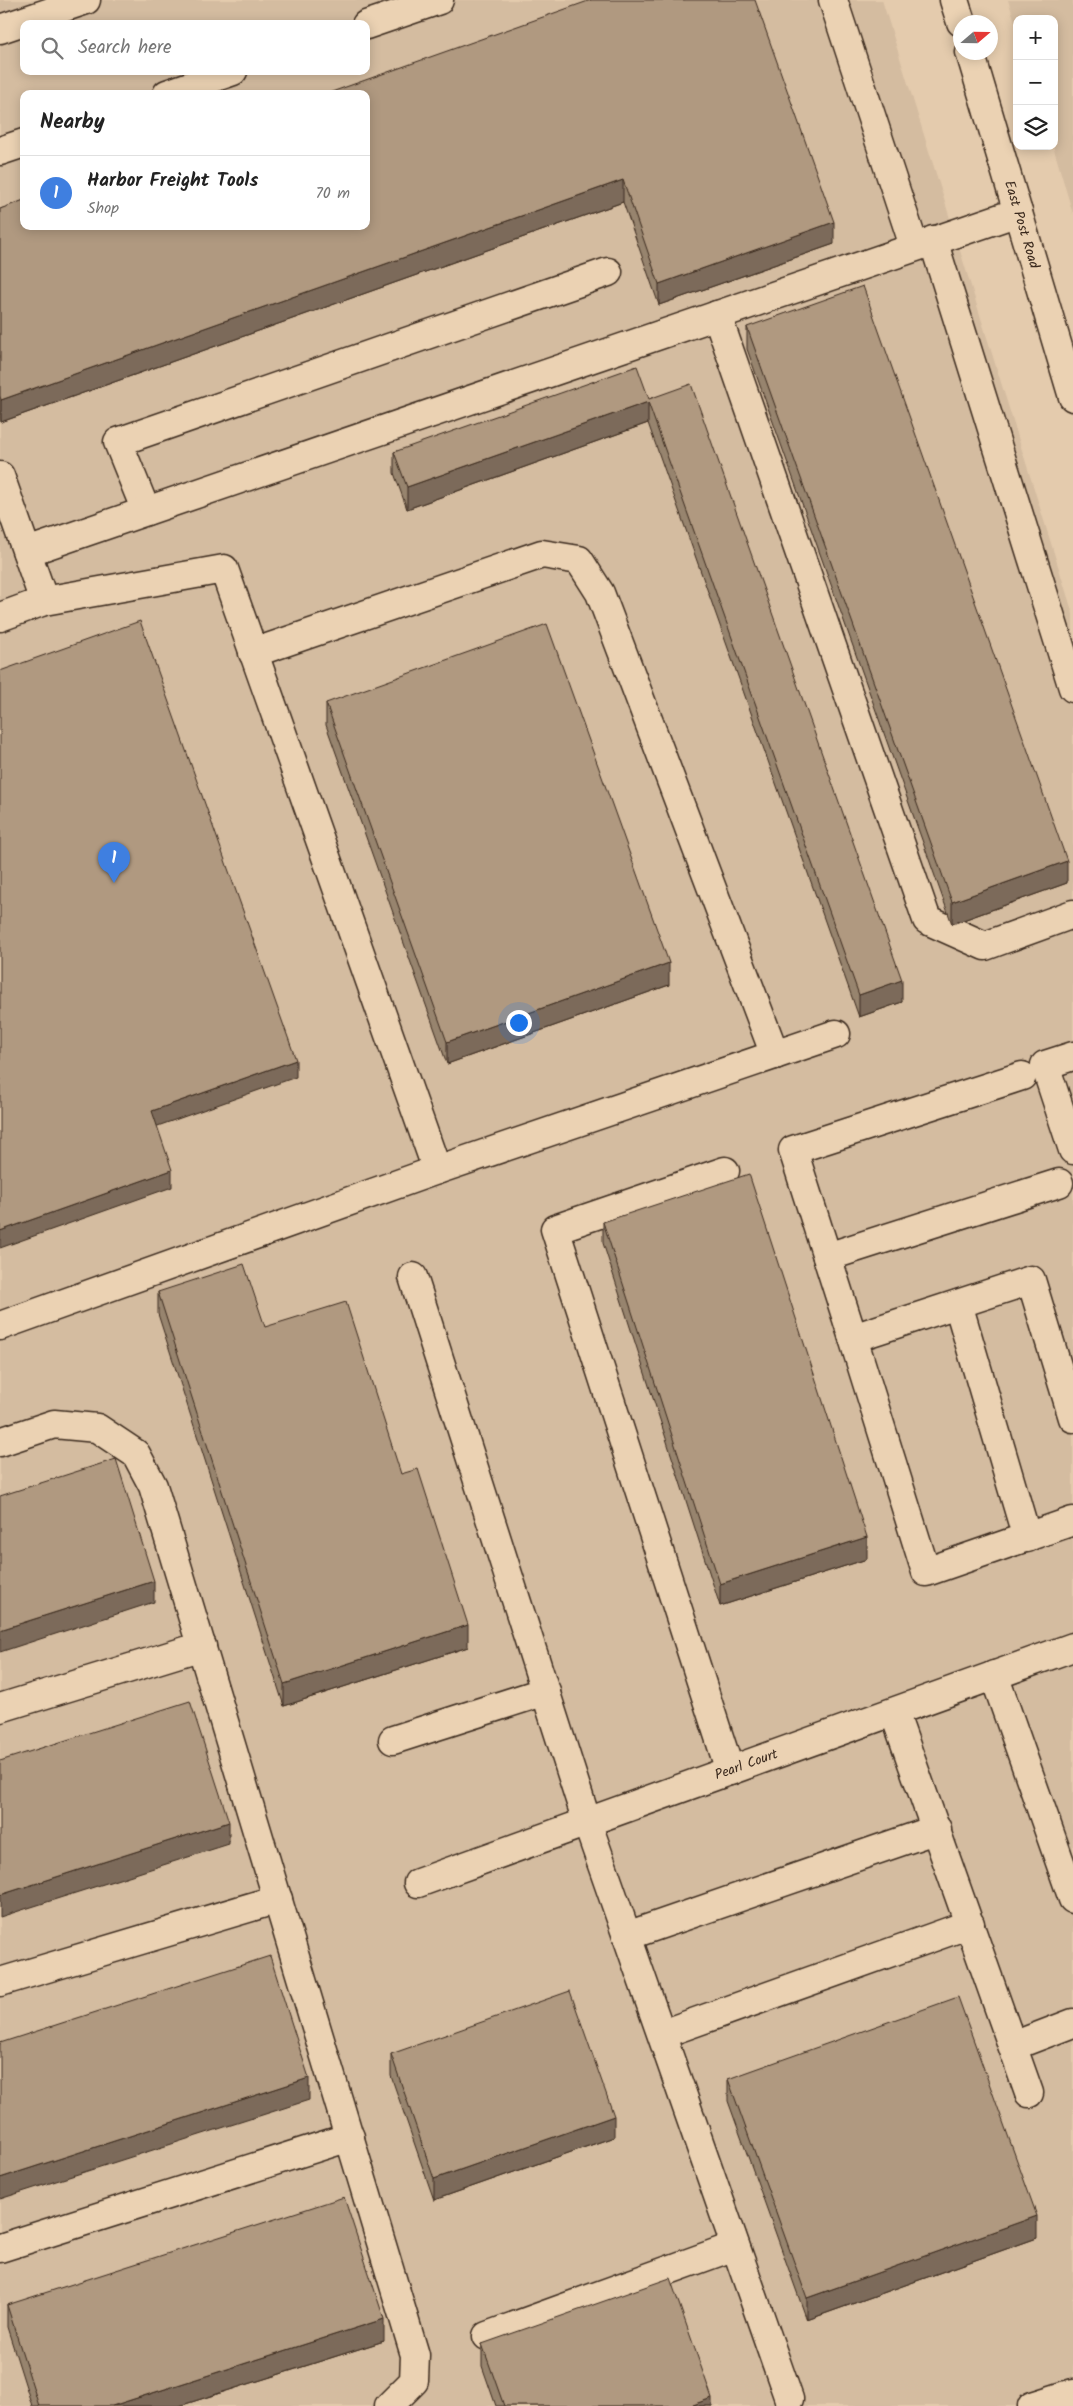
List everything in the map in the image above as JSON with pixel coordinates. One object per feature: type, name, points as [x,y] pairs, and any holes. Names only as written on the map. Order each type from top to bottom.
[{"type":"street","points":[[27,20],[86,0]]},
{"type":"street","points":[[370,24],[439,0]]},
{"type":"street","points":[[833,0],[923,243],[1073,688]]},
{"type":"street","points":[[954,0],[959,15]]},
{"type":"street","points":[[0,29],[20,22]]},
{"type":"street","name":"East Post Road","points":[[972,60],[1018,212],[1067,355],[1073,397]]},
{"type":"street","points":[[178,90],[222,75]]},
{"type":"street","points":[[0,151],[20,144]]},
{"type":"street","points":[[27,552],[923,243],[1018,212]]},
{"type":"street","points":[[146,512],[118,442],[608,272]]},
{"type":"street","points":[[717,315],[927,920],[985,946],[1073,914]]},
{"type":"street","points":[[0,476],[44,601]]},
{"type":"street","points":[[253,653],[542,554],[579,560],[600,593],[775,1055]]},
{"type":"street","points":[[0,617],[44,601],[224,569],[437,1170]]},
{"type":"street","points":[[0,1326],[437,1170],[836,1034]]},
{"type":"street","points":[[1073,1056],[1045,1065],[1073,1150]]},
{"type":"street","points":[[1022,1076],[793,1150],[926,1572],[1073,1521]]},
{"type":"street","points":[[725,1171],[555,1229],[730,1771]]},
{"type":"street","points":[[827,1257],[1059,1183]]},
{"type":"street","points":[[413,1278],[587,1822],[789,2399]]},
{"type":"street","points":[[853,1338],[1031,1280],[1073,1418]]},
{"type":"street","points":[[958,1304],[1027,1538]]},
{"type":"street","points":[[0,1442],[54,1424],[97,1428],[136,1454],[153,1486],[415,2355],[414,2382],[389,2406]]},
{"type":"street","points":[[0,1708],[202,1646]]},
{"type":"street","name":"Pearl Court","points":[[418,1883],[1073,1647]]},
{"type":"street","points":[[994,1675],[1073,1899]]},
{"type":"street","points":[[393,1740],[546,1691]]},
{"type":"street","points":[[894,1712],[937,1829],[1029,2094]]},
{"type":"street","points":[[628,1936],[937,1829]]},
{"type":"street","points":[[0,1982],[278,1899]]},
{"type":"street","points":[[662,2034],[970,1924]]},
{"type":"street","points":[[1012,2046],[1073,2023]]},
{"type":"street","points":[[0,2248],[350,2137]]},
{"type":"street","points":[[487,2336],[735,2246]]},
{"type":"street","points":[[1032,2406],[1073,2393]]},
{"type":"shaded area","points":[[0,0],[882,0],[1073,614],[1073,2406],[0,2406]]},
{"type":"shaded area","points":[[1008,0],[1073,0],[1073,214],[1054,150],[1058,150],[1058,15],[1013,16]]},
{"type":"building","points":[[591,0],[755,0],[834,222],[659,284],[623,180],[1,400],[0,209],[20,202],[20,230],[370,230],[370,90],[337,90]]},
{"type":"building","points":[[863,286],[1067,861],[952,902],[747,327]]},
{"type":"building","points":[[637,366],[649,399],[691,384],[902,980],[859,995],[648,402],[407,487],[394,452]]},
{"type":"building","points":[[140,621],[296,1060],[152,1111],[172,1170],[0,1231],[0,671]]},
{"type":"building","points":[[547,624],[669,963],[447,1042],[326,703]]},
{"type":"building","points":[[749,1174],[867,1537],[720,1584],[603,1222]]},
{"type":"building","points":[[244,1264],[265,1327],[346,1302],[401,1474],[418,1469],[468,1625],[284,1684],[158,1292]]},
{"type":"building","points":[[116,1459],[154,1581],[0,1630],[0,1496]]},
{"type":"building","points":[[190,1701],[229,1822],[0,1895],[0,1761]]},
{"type":"building","points":[[270,1956],[309,2078],[0,2178],[0,2043]]},
{"type":"building","points":[[570,1991],[614,2116],[434,2179],[391,2054]]},
{"type":"building","points":[[958,1997],[1037,2216],[807,2298],[728,2079]]},
{"type":"building","points":[[344,2197],[384,2319],[112,2406],[39,2406],[7,2305]]},
{"type":"building","points":[[670,2278],[712,2398],[689,2406],[504,2406],[482,2344]]},
{"type":"place","name":"Harbor Freight Tools","points":[[114,883]]}]
